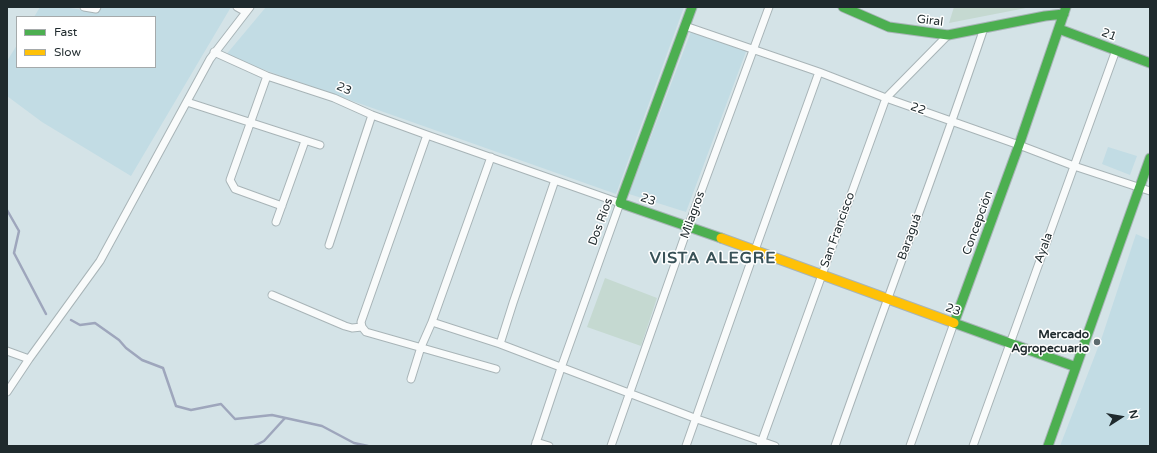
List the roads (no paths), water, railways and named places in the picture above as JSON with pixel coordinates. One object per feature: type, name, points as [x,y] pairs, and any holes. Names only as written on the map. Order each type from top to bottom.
[{"type":"street","points":[[84,7],[96,9],[97,7]]},
{"type":"street","points":[[7,392],[100,261],[214,52],[248,10],[237,7]]},
{"type":"street","name":"Dos Ríos","points":[[536,444],[561,368],[692,7]]},
{"type":"street","name":"Milagros","points":[[611,446],[688,227],[769,7]]},
{"type":"street","name":"Giral","points":[[843,7],[889,27],[948,35],[1045,16],[1065,10]]},
{"type":"street","name":"Concepción","points":[[910,446],[1019,145],[1065,10]]},
{"type":"street","name":"22","points":[[685,26],[819,72],[886,98],[1074,166],[1150,191]]},
{"type":"street","name":"Baraguá","points":[[835,446],[953,121],[984,28]]},
{"type":"street","name":"21","points":[[1059,29],[1150,63]]},
{"type":"street","name":"San Francisco","points":[[761,444],[886,98],[948,35]]},
{"type":"street","name":"Ayala","points":[[973,446],[1116,50]]},
{"type":"street","name":"23","points":[[214,52],[268,76],[334,98],[372,115],[755,250],[1076,367]]},
{"type":"street","points":[[686,446],[697,419],[755,250],[819,72]]},
{"type":"street","points":[[268,76],[230,180],[235,189],[282,206]]},
{"type":"street","points":[[187,102],[320,145]]},
{"type":"street","points":[[329,245],[372,115]]},
{"type":"street","points":[[427,135],[362,324],[366,332],[496,369]]},
{"type":"street","points":[[276,222],[305,141]]},
{"type":"street","points":[[411,379],[421,347],[432,322],[491,157]]},
{"type":"street","points":[[1048,446],[1150,158]]},
{"type":"street","points":[[500,344],[555,180]]},
{"type":"street","points":[[272,295],[345,326],[352,328],[362,324]]},
{"type":"street","points":[[432,322],[500,344],[761,444],[774,446]]},
{"type":"street","points":[[7,351],[29,359]]},
{"type":"street","points":[[536,444],[549,446]]},
{"type":"waterway","points":[[7,210],[19,231],[14,253],[46,314]]},
{"type":"waterway","points":[[71,320],[80,325],[95,323],[119,340],[126,348],[142,360],[163,368],[176,406],[191,410],[221,404],[235,419],[272,415],[322,426],[354,443],[368,446]]},
{"type":"waterway","points":[[254,446],[264,441],[285,418]]},
{"type":"place","name":"Mercado Agropecuario","points":[[1097,342]]},
{"type":"district","name":"VISTA ALEGRE","points":[[713,259]]}]
